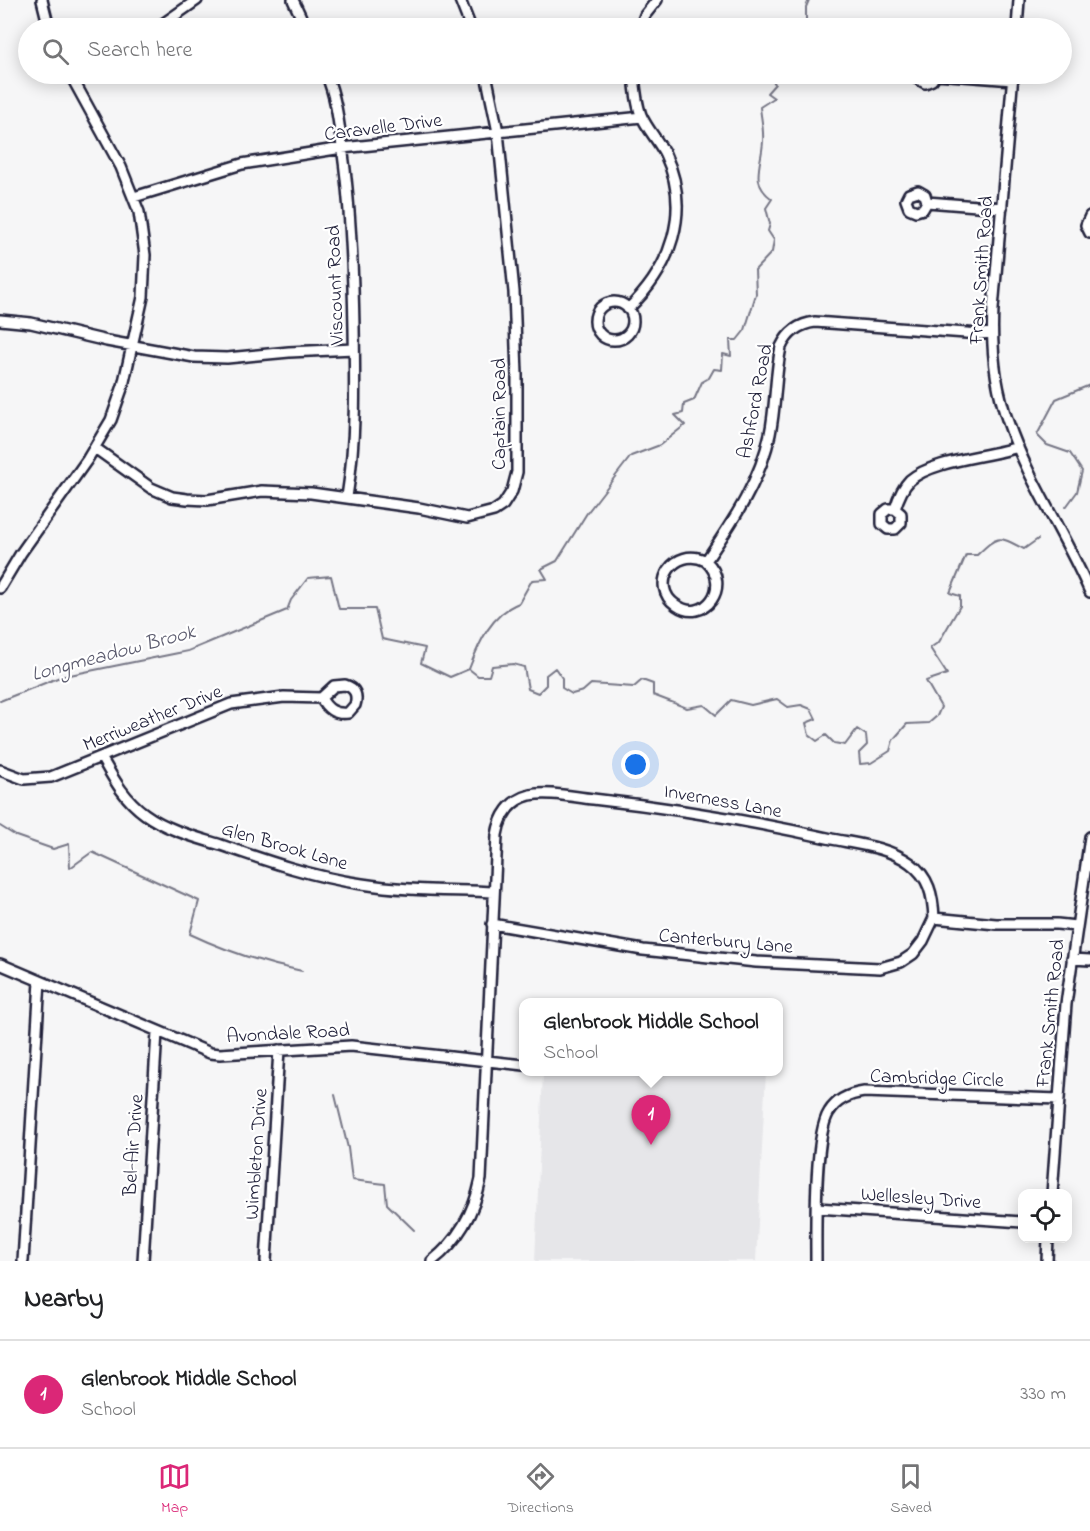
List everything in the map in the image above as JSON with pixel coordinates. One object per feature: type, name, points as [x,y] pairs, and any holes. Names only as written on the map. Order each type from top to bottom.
[{"type":"street","points":[[42,0],[47,18]]},
{"type":"street","points":[[171,18],[197,0]]},
{"type":"street","points":[[293,0],[301,18]]},
{"type":"street","points":[[460,0],[467,18]]},
{"type":"street","points":[[644,18],[657,0]]},
{"type":"street","points":[[1018,18],[1019,0]]},
{"type":"street","points":[[0,588],[21,553],[95,448],[115,412],[143,297],[145,263],[141,221],[134,197],[121,167],[77,84]]},
{"type":"street","name":"Viscount Road","points":[[329,84],[336,106],[342,148],[353,267],[354,431],[347,497]]},
{"type":"street","name":"Captain Road","points":[[95,448],[151,488],[187,500],[207,500],[262,491],[303,492],[347,497],[466,518],[484,515],[499,509],[512,491],[518,458],[514,292],[498,132],[488,84]]},
{"type":"street","points":[[628,309],[658,274],[670,249],[676,221],[676,191],[672,172],[638,108],[635,84]]},
{"type":"street","name":"Frank Smith Road","points":[[1012,84],[992,333],[994,365],[1008,423],[1018,447],[1087,577],[1090,592]]},
{"type":"street","name":"Caravelle Drive","points":[[134,197],[242,164],[342,148],[642,117]]},
{"type":"street","points":[[927,202],[1002,208]]},
{"type":"street","points":[[1090,216],[1086,225],[1090,233]]},
{"type":"street","points":[[615,302],[628,309],[633,323],[625,337],[610,340],[597,332],[595,318],[602,306],[615,302]]},
{"type":"street","points":[[0,320],[31,323],[174,355],[205,358],[354,349]]},
{"type":"street","name":"Ashford Road","points":[[706,561],[736,516],[759,470],[773,420],[781,347],[793,330],[814,322],[992,333]]},
{"type":"street","points":[[895,509],[905,486],[926,471],[1018,447]]},
{"type":"street","points":[[687,557],[706,561],[715,572],[717,579],[713,599],[695,610],[681,608],[670,599],[665,587],[670,568],[674,563],[687,557]]},
{"type":"street","name":"Merriweather Drive","points":[[0,770],[20,778],[41,778],[69,770],[231,704],[284,697],[321,698]]},
{"type":"street","name":"Glen Brook Lane","points":[[101,757],[123,794],[133,805],[159,823],[188,834],[284,866],[352,883],[416,889],[494,892]]},
{"type":"street","name":"Inverness Lane","points":[[432,1261],[451,1244],[463,1228],[478,1194],[482,1172],[497,835],[501,817],[521,798],[535,794],[552,795],[704,813],[790,829],[885,851],[910,863],[924,876],[932,895],[934,918]]},
{"type":"street","name":"Frank Smith Road","points":[[1052,1189],[1063,1038],[1076,926],[1090,837]]},
{"type":"street","points":[[934,918],[996,924],[1076,926]]},
{"type":"street","name":"Canterbury Lane","points":[[492,924],[643,950],[756,962],[880,968],[901,963],[914,954],[934,918]]},
{"type":"street","points":[[1072,959],[1090,960]]},
{"type":"street","name":"Avondale Road","points":[[0,964],[157,1032],[215,1054],[334,1046],[519,1064]]},
{"type":"street","points":[[23,1261],[40,981]]},
{"type":"street","name":"Bel-Air Drive","points":[[143,1261],[157,1032]]},
{"type":"street","name":"Wimbleton Drive","points":[[266,1261],[279,1050]]},
{"type":"street","name":"Cambridge Circle","points":[[816,1261],[823,1124],[833,1106],[846,1096],[864,1092],[1059,1099]]},
{"type":"street","name":"Wellesley Drive","points":[[817,1208],[1018,1222]]},
{"type":"street","points":[[1047,1261],[1048,1243]]},
{"type":"shaded area","points":[[543,1076],[766,1076],[756,1261],[535,1261]]},
{"type":"waterway","points":[[806,18],[806,7],[809,0]]},
{"type":"waterway","points":[[469,669],[487,630],[501,614],[519,603],[532,580],[547,579],[541,569],[557,561],[587,513],[631,456],[660,445],[685,425],[675,415],[683,413],[684,404],[694,400],[702,382],[709,378],[714,369],[722,370],[723,354],[731,356],[730,340],[737,340],[745,330],[756,294],[755,270],[772,252],[774,240],[768,231],[770,224],[766,208],[772,199],[761,186],[758,173],[763,137],[760,107],[774,98],[767,93],[775,84]]},
{"type":"waterway","name":"Longmeadow Brook","points":[[1066,507],[1077,492],[1082,471],[1070,453],[1047,445],[1037,435],[1056,399],[1090,385]]},
{"type":"waterway","name":"Longmeadow Brook","points":[[0,701],[60,677],[188,651],[287,610],[291,600],[308,578],[331,576],[339,609],[375,609],[382,639],[425,648],[421,663],[450,677],[469,669],[478,676],[489,676],[492,666],[513,664],[524,667],[528,689],[538,693],[546,685],[546,675],[555,668],[562,678],[562,688],[572,694],[583,691],[591,684],[634,687],[642,680],[653,684],[653,695],[687,708],[704,705],[716,715],[731,700],[751,705],[777,699],[788,707],[801,705],[811,709],[816,719],[806,723],[809,735],[817,741],[826,735],[834,743],[845,745],[857,729],[866,735],[867,745],[859,753],[860,764],[871,763],[890,751],[893,740],[907,724],[929,723],[937,716],[941,707],[926,681],[947,674],[930,648],[939,642],[960,606],[960,596],[950,593],[966,555],[977,555],[990,543],[999,539],[1024,549],[1038,539]]},
{"type":"waterway","points":[[0,826],[16,836],[53,849],[69,844],[70,868],[92,852],[199,901],[190,934],[244,956],[302,971]]},
{"type":"waterway","points":[[335,1095],[348,1148],[352,1180],[385,1184],[387,1204],[414,1230]]},
{"type":"place","name":"Glenbrook Middle School","points":[[651,1145]]}]
